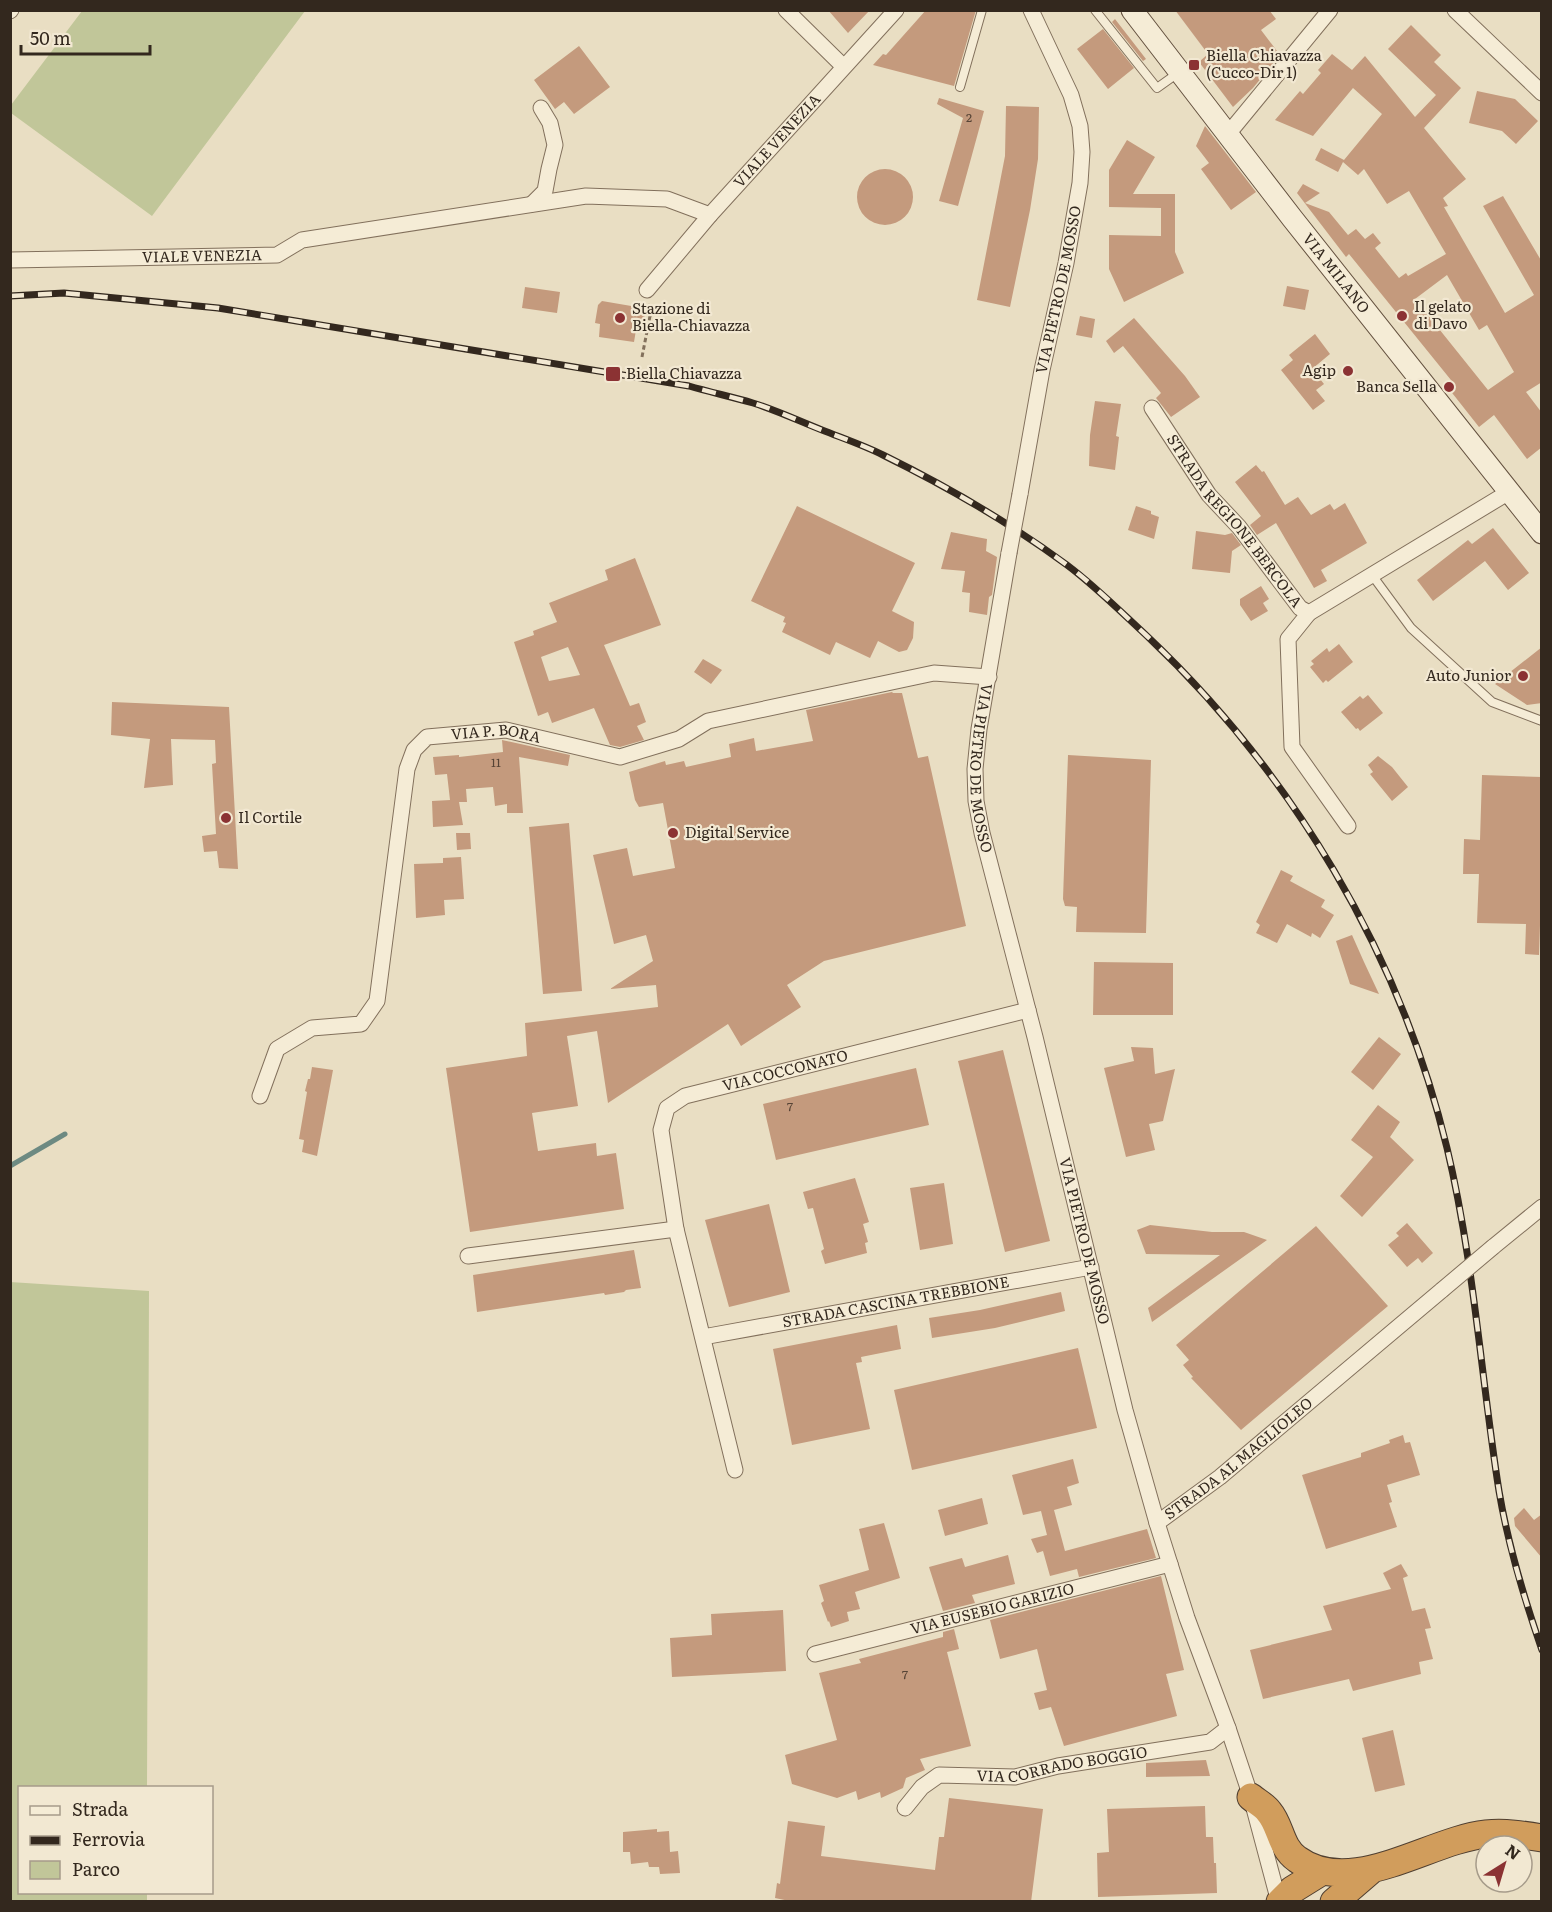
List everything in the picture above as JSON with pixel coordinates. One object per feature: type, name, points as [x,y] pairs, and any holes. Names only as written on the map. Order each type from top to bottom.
[{"type":"highway","points":[[1251,1797],[1270,1812],[1284,1844],[1296,1859],[1321,1872],[1370,1871],[1457,1840],[1487,1834],[1516,1834],[1542,1838]]},
{"type":"highway","points":[[1333,1901],[1370,1871]]},
{"type":"highway","points":[[1279,1902],[1292,1890],[1321,1872]]},
{"type":"main road","name":"VIA MILANO","points":[[1132,10],[1542,533]]},
{"type":"street","points":[[786,10],[843,66]]},
{"type":"street","name":"VIALE VENEZIA","points":[[647,290],[710,215],[896,10]]},
{"type":"street","name":"VIA PIETRO DE MOSSO","points":[[1031,10],[1071,95],[1080,126],[1082,152],[1080,183],[1066,263],[1042,370],[979,729],[975,769],[976,801],[1125,1410],[1157,1523]]},
{"type":"street","points":[[1228,134],[1330,10]]},
{"type":"street","points":[[1455,10],[1542,93]]},
{"type":"street","points":[[532,204],[545,191],[555,146],[550,123],[541,108]]},
{"type":"street","name":"VIALE VENEZIA","points":[[10,260],[277,255],[302,240],[586,196],[666,199],[710,215]]},
{"type":"street","name":"STRADA REGIONE BERCOLA","points":[[1152,408],[1209,495],[1239,527],[1300,608],[1309,613],[1509,492]]},
{"type":"street","points":[[1309,613],[1288,639],[1292,747],[1348,826]]},
{"type":"street","name":"VIA P. BORA","points":[[260,1096],[277,1049],[312,1029],[361,1024],[377,1001],[407,769],[414,750],[427,737],[506,730],[621,757],[679,739],[708,721],[934,673],[989,677]]},
{"type":"street","name":"VIA COCCONATO","points":[[676,1229],[661,1130],[667,1108],[685,1096],[1028,1010]]},
{"type":"street","name":"STRADA AL MAGLIOLEO","points":[[1279,1902],[1251,1797],[1187,1618],[1157,1523],[1220,1477],[1542,1207]]},
{"type":"street","points":[[468,1256],[676,1229],[735,1470]]},
{"type":"street","name":"STRADA CASCINA TREBBIONE","points":[[703,1337],[1091,1267]]},
{"type":"street","name":"VIA EUSEBIO GARIZIO","points":[[815,1654],[1170,1564]]},
{"type":"street","name":"VIA CORRADO BOGGIO","points":[[904,1808],[922,1787],[939,1775],[1015,1777],[1058,1766],[1210,1742],[1228,1728]]},
{"type":"lane","points":[[960,87],[981,10]]},
{"type":"lane","points":[[1095,10],[1157,88],[1180,72]]},
{"type":"lane","points":[[1372,576],[1411,628],[1492,702],[1542,721]]},
{"type":"path","points":[[642,357],[650,316],[647,290]]},
{"type":"green space","points":[[82,11],[305,11],[152,216],[11,113],[11,105]]},
{"type":"green space","points":[[10,1282],[149,1291],[147,1786],[18,1786],[18,1894],[147,1894],[147,1901],[11,1901]]},
{"type":"building","points":[[828,10],[870,10],[848,33]]},
{"type":"building","points":[[926,10],[976,10],[954,86],[873,65],[883,54],[886,55]]},
{"type":"building","points":[[1175,10],[1269,10],[1276,19],[1261,30],[1280,55],[1253,88],[1233,107],[1199,62],[1208,54]]},
{"type":"building","points":[[1115,19],[1146,59],[1143,61],[1112,22]]},
{"type":"building","points":[[1411,25],[1441,55],[1434,62],[1461,88],[1424,128],[1466,179],[1443,198],[1448,206],[1444,207],[1505,313],[1534,295],[1483,206],[1503,196],[1542,262],[1542,382],[1526,392],[1542,413],[1542,447],[1527,459],[1494,415],[1479,427],[1449,389],[1455,385],[1349,254],[1346,257],[1297,193],[1303,184],[1320,193],[1305,203],[1329,212],[1348,235],[1356,229],[1365,239],[1373,233],[1381,243],[1375,248],[1399,278],[1406,273],[1408,276],[1446,254],[1409,191],[1387,204],[1364,169],[1358,175],[1343,162],[1338,172],[1315,160],[1321,148],[1344,160],[1382,114],[1353,88],[1313,136],[1275,120],[1300,91],[1303,94],[1321,73],[1318,70],[1332,54],[1352,70],[1365,56],[1415,117],[1436,95],[1388,49]],"holes":[[[1447,275],[1479,330],[1487,325],[1514,372],[1488,390],[1415,299]]]},
{"type":"building","points":[[1103,29],[1134,68],[1108,89],[1077,49]]},
{"type":"building","points":[[579,46],[610,87],[574,114],[564,102],[555,109],[534,80]]},
{"type":"building","points":[[1477,91],[1515,99],[1538,121],[1516,144],[1502,131],[1469,123]]},
{"type":"building","points":[[939,98],[984,111],[958,206],[939,201],[963,118],[937,104]]},
{"type":"building","points":[[1006,106],[1039,107],[1038,159],[1010,307],[977,300],[1005,156]]},
{"type":"building","points":[[1205,126],[1256,192],[1231,210],[1201,169],[1209,163],[1196,146]]},
{"type":"building","points":[[1127,140],[1155,157],[1133,194],[1175,194],[1175,252],[1184,273],[1124,302],[1109,269],[1109,235],[1161,236],[1161,208],[1109,207],[1109,170]]},
{"type":"building","points":[[880,169],[890,169],[905,177],[911,186],[913,197],[911,208],[905,217],[890,225],[880,225],[869,220],[862,213],[857,202],[857,192],[862,181],[869,174]]},
{"type":"building","points":[[1287,286],[1309,290],[1305,310],[1283,306]]},
{"type":"building","points":[[525,287],[560,292],[557,313],[522,308]]},
{"type":"building","name":"Stazione di Biella-Chiavazza","points":[[602,301],[643,308],[645,313],[643,331],[636,330],[634,342],[599,337],[600,324],[595,323],[598,305]]},
{"type":"building","points":[[1080,316],[1095,319],[1092,338],[1076,335]]},
{"type":"building","points":[[1134,318],[1185,376],[1200,397],[1171,417],[1156,398],[1161,393],[1123,346],[1114,353],[1106,341]]},
{"type":"building","points":[[1315,334],[1330,354],[1312,369],[1324,384],[1316,390],[1325,401],[1313,410],[1281,370],[1293,360],[1289,355]]},
{"type":"building","points":[[1095,401],[1121,404],[1116,436],[1119,437],[1115,470],[1089,466],[1090,435]]},
{"type":"building","points":[[1256,465],[1262,472],[1264,471],[1285,505],[1298,497],[1311,515],[1330,504],[1334,510],[1345,503],[1367,543],[1321,570],[1327,581],[1314,588],[1276,523],[1257,535],[1250,525],[1261,516],[1235,482]]},
{"type":"building","points":[[797,506],[915,563],[892,611],[914,622],[913,638],[907,650],[899,652],[878,641],[870,658],[836,642],[830,655],[782,632],[786,623],[783,622],[785,617],[751,601]]},
{"type":"building","points":[[1136,506],[1151,511],[1151,514],[1159,517],[1154,539],[1128,530]]},
{"type":"building","points":[[1493,528],[1529,573],[1508,590],[1485,561],[1433,601],[1417,580],[1468,540],[1472,544]]},
{"type":"building","points":[[1196,531],[1225,535],[1232,533],[1241,545],[1232,551],[1230,573],[1192,569]]},
{"type":"building","points":[[951,532],[987,539],[986,551],[997,557],[987,615],[969,612],[970,593],[962,592],[965,571],[941,569]]},
{"type":"building","points":[[635,558],[661,625],[604,645],[630,706],[639,703],[646,722],[637,726],[644,740],[620,747],[610,745],[594,708],[552,723],[548,712],[538,716],[514,642],[534,635],[533,631],[557,622],[549,603],[608,580],[605,570]],"holes":[[[568,647],[580,675],[549,681],[541,657]]]},
{"type":"building","points":[[1261,586],[1269,599],[1263,603],[1268,611],[1251,621],[1240,605],[1240,599]]},
{"type":"building","points":[[1339,644],[1353,662],[1328,682],[1326,680],[1323,683],[1310,667],[1314,664],[1311,661],[1327,648],[1329,652]]},
{"type":"building","name":"Auto Junior","points":[[1542,647],[1542,703],[1527,705],[1495,684]]},
{"type":"building","points":[[703,659],[722,670],[711,684],[694,672]]},
{"type":"building","points":[[892,692],[902,693],[918,758],[928,756],[966,926],[824,961],[787,985],[801,1007],[741,1046],[728,1024],[608,1103],[597,1031],[567,1036],[578,1106],[532,1113],[538,1151],[596,1143],[597,1156],[616,1153],[624,1209],[470,1232],[446,1068],[527,1056],[525,1023],[658,1007],[656,985],[610,989],[653,961],[646,935],[614,944],[593,855],[627,848],[633,876],[675,868],[663,803],[639,807],[635,800],[629,772],[665,761],[666,765],[684,761],[686,767],[731,757],[729,744],[754,738],[756,751],[813,741],[806,710]]},
{"type":"building","points":[[1368,695],[1383,713],[1360,731],[1341,712],[1360,696],[1363,699]]},
{"type":"building","points":[[112,702],[229,707],[238,869],[219,868],[217,851],[204,852],[202,836],[216,834],[212,764],[216,763],[215,740],[171,739],[173,785],[144,788],[150,739],[111,735]]},
{"type":"building","points":[[502,740],[570,755],[568,766],[519,757],[523,813],[507,813],[507,804],[495,806],[493,787],[466,789],[467,802],[459,802],[463,825],[433,827],[432,801],[450,800],[447,774],[435,775],[433,757],[459,755],[459,757],[503,752]]},
{"type":"building","points":[[1068,755],[1151,760],[1146,933],[1076,932],[1077,907],[1065,906],[1063,899]]},
{"type":"building","points":[[1378,756],[1392,767],[1408,787],[1392,801],[1370,774],[1373,772],[1368,765]]},
{"type":"building","points":[[1482,775],[1542,777],[1542,925],[1540,925],[1539,955],[1525,954],[1526,924],[1477,923],[1479,874],[1463,874],[1464,839],[1480,840]]},
{"type":"building","points":[[569,823],[582,991],[543,994],[529,827]]},
{"type":"building","points":[[456,833],[470,833],[471,849],[457,850]]},
{"type":"building","points":[[461,857],[464,899],[444,900],[445,915],[416,918],[414,864],[443,863],[443,858]]},
{"type":"building","points":[[1281,870],[1293,876],[1290,881],[1325,900],[1321,907],[1334,915],[1320,938],[1312,933],[1311,937],[1287,924],[1277,943],[1256,933],[1260,925],[1256,922]]},
{"type":"building","points":[[1352,935],[1379,994],[1350,984],[1336,941]]},
{"type":"building","points":[[1094,962],[1173,963],[1173,1015],[1093,1015]]},
{"type":"building","points":[[1379,1037],[1401,1054],[1373,1090],[1351,1072]]},
{"type":"building","points":[[1131,1047],[1153,1048],[1155,1074],[1175,1069],[1163,1121],[1149,1124],[1155,1150],[1126,1157],[1104,1068],[1134,1061]]},
{"type":"building","points":[[1003,1050],[1050,1241],[1005,1252],[958,1061]]},
{"type":"building","points":[[312,1067],[333,1070],[317,1156],[302,1152],[304,1140],[299,1139],[307,1092],[305,1091]]},
{"type":"building","points":[[916,1068],[929,1125],[776,1160],[763,1104]]},
{"type":"building","points":[[1378,1105],[1400,1122],[1390,1137],[1414,1160],[1362,1217],[1340,1196],[1373,1157],[1351,1140]]},
{"type":"building","points":[[855,1178],[869,1222],[863,1224],[868,1242],[865,1243],[867,1253],[825,1264],[821,1251],[824,1249],[813,1208],[808,1209],[803,1192]]},
{"type":"building","points":[[944,1183],[953,1244],[920,1250],[910,1188]]},
{"type":"building","points":[[769,1204],[790,1292],[729,1307],[705,1220]]},
{"type":"building","points":[[1407,1223],[1433,1253],[1422,1263],[1418,1258],[1407,1267],[1388,1245],[1399,1236],[1396,1233]]},
{"type":"building","points":[[1150,1225],[1212,1232],[1244,1232],[1267,1240],[1152,1322],[1148,1308],[1220,1255],[1146,1254],[1137,1230]]},
{"type":"building","points":[[1316,1226],[1388,1306],[1241,1430],[1191,1378],[1193,1377],[1183,1365],[1189,1360],[1176,1345]]},
{"type":"building","points":[[634,1250],[641,1288],[477,1312],[473,1275]]},
{"type":"building","points":[[1061,1292],[1065,1311],[995,1328],[932,1338],[929,1318],[980,1310]]},
{"type":"building","points":[[897,1325],[901,1349],[861,1357],[862,1362],[856,1363],[870,1429],[792,1445],[773,1349]]},
{"type":"building","points":[[1078,1348],[1097,1428],[912,1470],[894,1390]]},
{"type":"building","points":[[1403,1435],[1405,1443],[1410,1442],[1420,1475],[1387,1485],[1392,1502],[1389,1503],[1397,1527],[1326,1549],[1302,1475],[1361,1457],[1361,1453],[1390,1443],[1389,1440]]},
{"type":"building","points":[[1073,1459],[1079,1483],[1067,1487],[1072,1505],[1054,1510],[1065,1551],[1147,1529],[1156,1558],[1079,1577],[1077,1569],[1050,1576],[1043,1551],[1037,1553],[1031,1539],[1047,1535],[1041,1511],[1023,1515],[1012,1475]]},
{"type":"building","points":[[982,1498],[988,1524],[945,1536],[938,1510]]},
{"type":"building","points":[[1524,1508],[1534,1520],[1542,1514],[1542,1558],[1515,1526],[1514,1518]]},
{"type":"building","points":[[884,1523],[900,1578],[855,1592],[860,1609],[847,1612],[849,1621],[831,1627],[821,1603],[824,1601],[819,1585],[869,1570],[859,1529]]},
{"type":"building","points":[[1008,1555],[1015,1584],[972,1595],[975,1603],[943,1611],[929,1567],[962,1558],[965,1567]]},
{"type":"building","points":[[1401,1564],[1408,1576],[1403,1578],[1412,1611],[1425,1608],[1431,1628],[1425,1629],[1433,1659],[1419,1662],[1421,1674],[1353,1691],[1349,1679],[1263,1699],[1250,1650],[1332,1630],[1323,1606],[1391,1589],[1383,1573]]},
{"type":"building","points":[[1161,1576],[1184,1670],[1166,1674],[1177,1716],[1064,1746],[1051,1707],[1039,1710],[1034,1693],[1047,1690],[1037,1649],[1000,1659],[990,1620]]},
{"type":"building","points":[[783,1610],[786,1671],[672,1677],[670,1638],[712,1635],[711,1614]]},
{"type":"building","points":[[954,1629],[959,1649],[947,1652],[971,1746],[920,1759],[925,1770],[906,1778],[903,1788],[881,1798],[880,1792],[858,1800],[856,1791],[837,1798],[792,1784],[785,1755],[837,1740],[819,1673],[861,1663],[859,1659],[943,1637],[943,1632]]},
{"type":"building","points":[[1393,1730],[1405,1785],[1375,1792],[1362,1738]]},
{"type":"building","points":[[1206,1760],[1210,1776],[1146,1777],[1146,1763]]},
{"type":"building","points":[[949,1798],[1043,1809],[1031,1902],[794,1902],[775,1898],[777,1883],[780,1884],[788,1821],[825,1826],[821,1856],[935,1870],[939,1837],[944,1837]]},
{"type":"building","points":[[1205,1806],[1206,1837],[1213,1837],[1217,1893],[1098,1897],[1097,1853],[1109,1852],[1107,1809]]},
{"type":"building","points":[[657,1829],[657,1832],[669,1831],[670,1852],[678,1851],[680,1873],[660,1874],[659,1867],[649,1867],[648,1862],[631,1864],[630,1852],[623,1852],[623,1832]]},
{"type":"waterway","points":[[10,1166],[65,1134]]},
{"type":"railway","points":[[10,296],[64,293],[218,308],[689,386],[745,401],[868,448],[930,479],[1023,534],[1098,590],[1200,689],[1248,746],[1293,807],[1334,870],[1370,936],[1401,1005],[1427,1076],[1447,1148],[1471,1276],[1499,1491],[1517,1571],[1542,1650]]},
{"type":"place","name":"Biella Chiavazza (Cucco-Dir 1)","points":[[1194,65]]},
{"type":"place","name":"Il gelato di Davo","points":[[1402,316]]},
{"type":"place","name":"Stazione di Biella-Chiavazza","points":[[620,318]]},
{"type":"place","name":"Agip","points":[[1348,371]]},
{"type":"place","name":"Biella Chiavazza","points":[[613,374]]},
{"type":"place","name":"Banca Sella","points":[[1449,387]]},
{"type":"place","name":"Auto Junior","points":[[1523,676]]},
{"type":"place","name":"Il Cortile","points":[[226,818]]},
{"type":"place","name":"Digital Service","points":[[673,833]]}]
